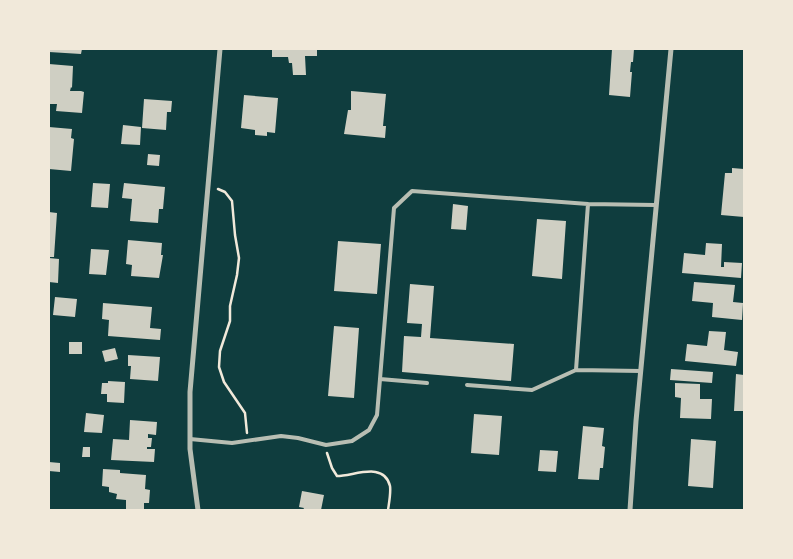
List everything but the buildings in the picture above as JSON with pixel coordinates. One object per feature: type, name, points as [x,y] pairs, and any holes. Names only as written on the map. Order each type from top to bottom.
[{"type":"street","points":[[198,510],[190,439],[190,392],[220,49]]},
{"type":"street","points":[[630,510],[670,49]]},
{"type":"lane","points":[[190,439],[226,443],[281,436],[298,438],[324,445],[352,441],[368,430],[377,415],[394,208],[412,191],[588,204],[655,205]]},
{"type":"lane","points":[[576,370],[588,204]]},
{"type":"lane","points":[[467,385],[532,390],[576,370],[641,371]]},
{"type":"lane","points":[[380,379],[427,383]]},
{"type":"path","points":[[218,189],[225,192],[232,201],[239,258],[230,306],[230,322],[220,351],[219,367],[224,382],[244,413],[247,424],[247,441]]},
{"type":"path","points":[[324,445],[332,468],[337,476],[349,476],[370,471],[379,472],[386,478],[390,487],[388,510]]}]
